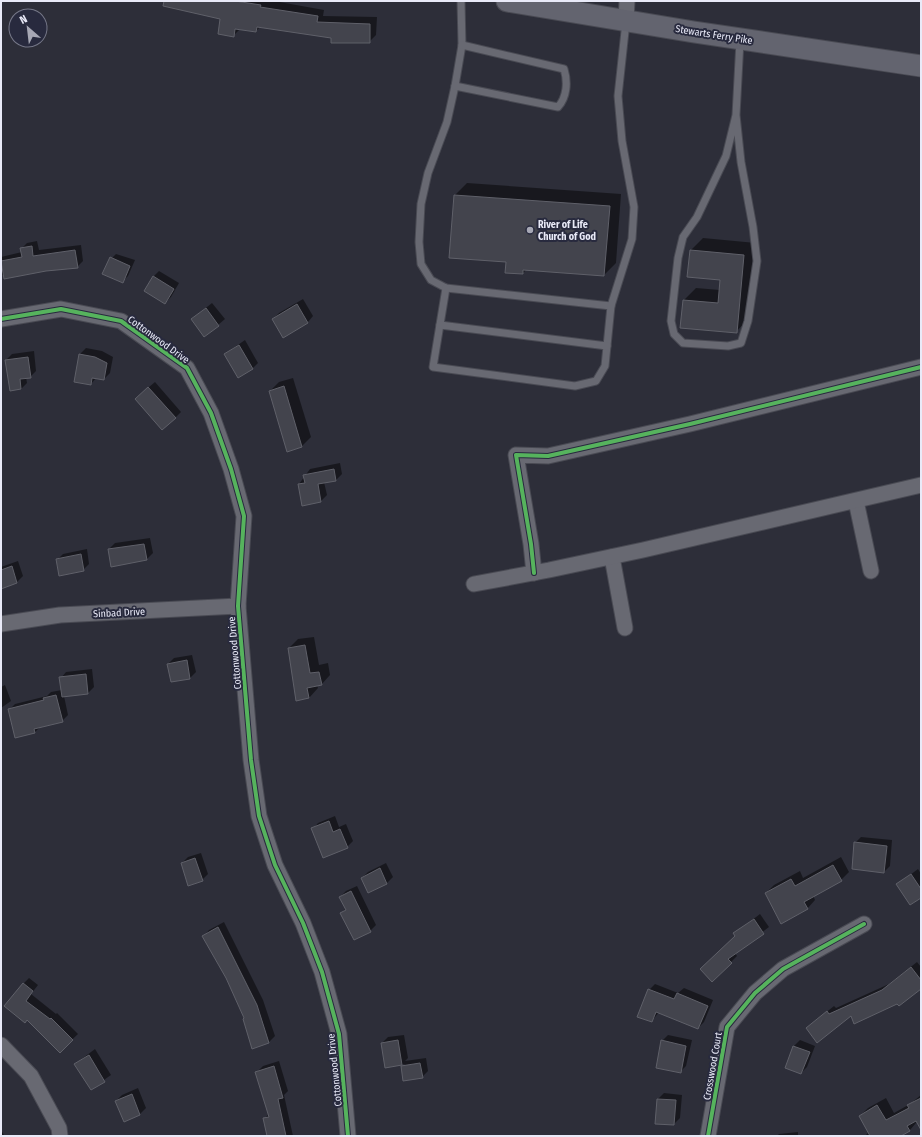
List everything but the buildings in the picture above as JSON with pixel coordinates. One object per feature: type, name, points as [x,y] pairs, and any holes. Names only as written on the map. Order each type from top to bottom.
[{"type":"main road","name":"Stewarts Ferry Pike","points":[[507,1],[626,11],[740,38],[921,66]]},
{"type":"street","name":"Cottonwood Drive","points":[[1,319],[61,309],[121,321],[187,368],[211,413],[231,469],[244,516],[238,606],[251,760],[258,816],[274,864],[303,923],[322,972],[339,1034],[348,1136]]},
{"type":"street","points":[[534,573],[531,544],[516,455],[548,456],[690,424],[921,367]]},
{"type":"street","points":[[474,584],[612,556],[921,485]]},
{"type":"street","points":[[856,501],[871,571]]},
{"type":"street","points":[[612,556],[625,628]]},
{"type":"street","name":"Sinbad Drive","points":[[1,624],[60,615],[238,606]]},
{"type":"street","name":"Crosswood Court","points":[[708,1136],[727,1027],[755,993],[783,969],[864,924]]},
{"type":"street","points":[[1,1044],[31,1076],[59,1128],[60,1136]]},
{"type":"lane","points":[[461,1],[462,45],[455,86],[447,122],[428,173],[421,204],[421,264],[431,280],[446,288],[611,306]]},
{"type":"lane","points":[[446,288],[433,367],[575,386],[596,381],[605,366],[611,306],[632,239],[634,207],[622,141],[618,96],[626,11]]},
{"type":"lane","points":[[736,115],[726,156],[697,216],[683,237],[678,258],[671,321],[674,334],[683,343],[728,346],[741,343],[748,321],[757,261],[753,227],[741,162],[736,115],[740,38]]},
{"type":"lane","points":[[455,86],[558,107],[564,100],[567,78],[564,69],[462,45]]},
{"type":"lane","points":[[440,325],[607,346]]},
{"type":"cycle path","points":[[1,319],[61,309],[121,321],[187,368],[211,413],[231,469],[244,516],[238,606],[251,760],[259,816],[275,865],[303,923],[322,972],[339,1034],[348,1136]]},
{"type":"cycle path","points":[[534,573],[531,544],[516,455],[548,456],[690,424],[921,367]]},
{"type":"cycle path","points":[[708,1136],[727,1027],[755,993],[783,969],[864,924]]},
{"type":"place","name":"River of Life Church of God","points":[[530,230]]}]
